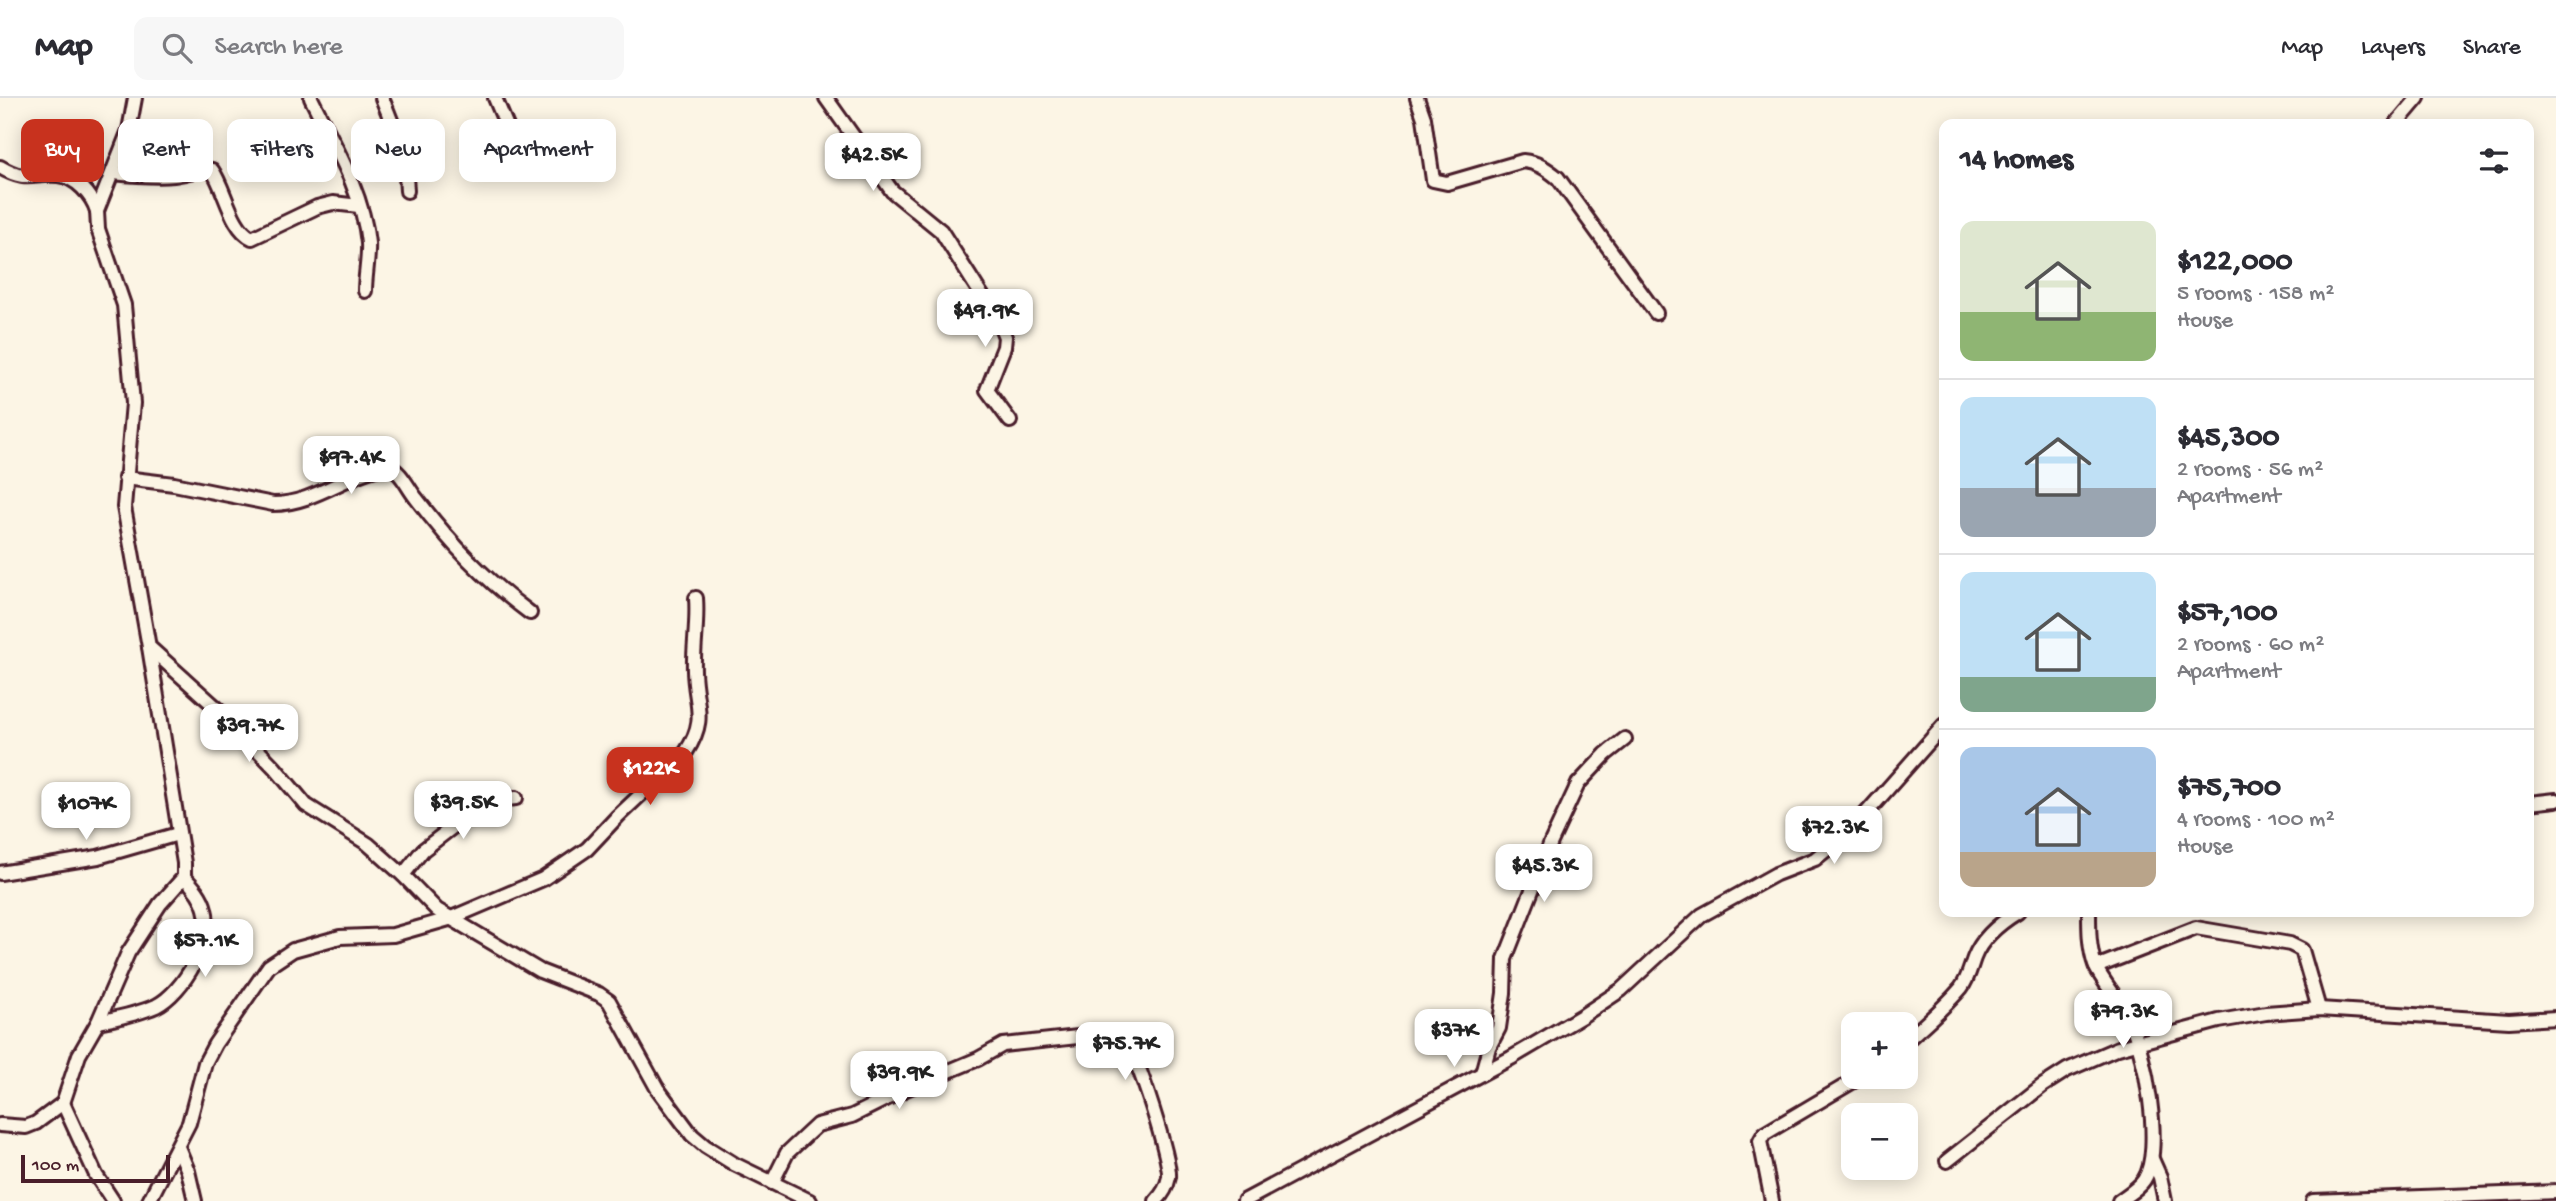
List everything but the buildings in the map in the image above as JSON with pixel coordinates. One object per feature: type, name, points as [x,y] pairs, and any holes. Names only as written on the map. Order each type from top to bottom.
[{"type":"street","points":[[97,211],[129,130],[135,98]]},
{"type":"street","points":[[311,98],[353,187],[359,206],[369,246],[365,291]]},
{"type":"street","points":[[382,98],[402,149],[407,191]]},
{"type":"street","points":[[495,98],[504,119]]},
{"type":"street","points":[[826,98],[892,191],[941,230],[990,307],[1004,337],[1004,347],[987,390],[1010,421]]},
{"type":"street","points":[[1417,98],[1433,180],[1447,183],[1523,161],[1546,168],[1558,178],[1656,313]]},
{"type":"street","points":[[2400,119],[2418,98]]},
{"type":"street","points":[[0,167],[24,177],[58,175],[73,180],[93,200],[98,229],[124,305],[132,369],[133,403],[124,507],[184,863],[184,877],[160,904],[128,953],[98,1022],[76,1062],[63,1103],[36,1123],[26,1126],[0,1125]]},
{"type":"street","points":[[113,173],[176,175],[212,170],[237,225],[244,235],[252,238],[317,207],[333,203],[359,206]]},
{"type":"street","points":[[125,478],[174,484],[273,504],[288,504],[360,474],[388,466],[398,472],[459,552],[530,613]]},
{"type":"street","points":[[149,1200],[189,1123],[205,1063],[215,1044],[269,966],[293,950],[340,937],[393,935],[449,919],[509,895],[566,866],[587,849],[686,752],[699,720],[694,674],[696,598]]},
{"type":"street","points":[[149,647],[219,710],[275,768],[306,805],[368,844],[449,919],[549,976],[604,997],[613,1006],[657,1088],[692,1135],[715,1152],[810,1201]]},
{"type":"street","points":[[1244,1201],[1582,1016],[1620,989],[1702,915],[1776,874],[1815,859],[1834,845],[1867,813],[1889,784],[1939,730]]},
{"type":"street","points":[[1482,1073],[1485,1059],[1499,1028],[1505,959],[1551,842],[1578,785],[1606,754],[1625,739]]},
{"type":"street","points":[[403,875],[423,850],[454,827],[476,804],[516,798]]},
{"type":"street","points":[[2534,802],[2556,800]]},
{"type":"street","points":[[1,873],[98,857],[178,834]]},
{"type":"street","points":[[98,1022],[156,1006],[170,997],[183,983],[196,960],[207,922],[205,908],[197,891],[184,877]]},
{"type":"street","points":[[1918,1029],[1961,988],[1986,936],[2010,917]]},
{"type":"street","points":[[2089,917],[2096,967],[2130,1020],[2138,1043],[2153,1134],[2152,1159],[2143,1181],[2119,1201]]},
{"type":"street","points":[[2096,967],[2196,928],[2290,944],[2302,950],[2319,1009]]},
{"type":"street","points":[[1947,1161],[2042,1086],[2092,1057],[2219,1021],[2266,1013],[2319,1009],[2509,1021],[2556,1018]]},
{"type":"street","points":[[772,1183],[787,1153],[817,1125],[852,1116],[1003,1045],[1106,1034],[1121,1038],[1129,1046],[1149,1100],[1169,1172],[1165,1191],[1156,1201]]},
{"type":"street","points":[[1772,1201],[1760,1141],[1764,1134],[1841,1088]]},
{"type":"street","points":[[63,1103],[96,1175],[113,1201]]},
{"type":"street","points":[[178,1147],[188,1171],[195,1201]]},
{"type":"street","points":[[2152,1159],[2160,1177],[2165,1201]]},
{"type":"street","points":[[2313,1201],[2556,1192]]}]
